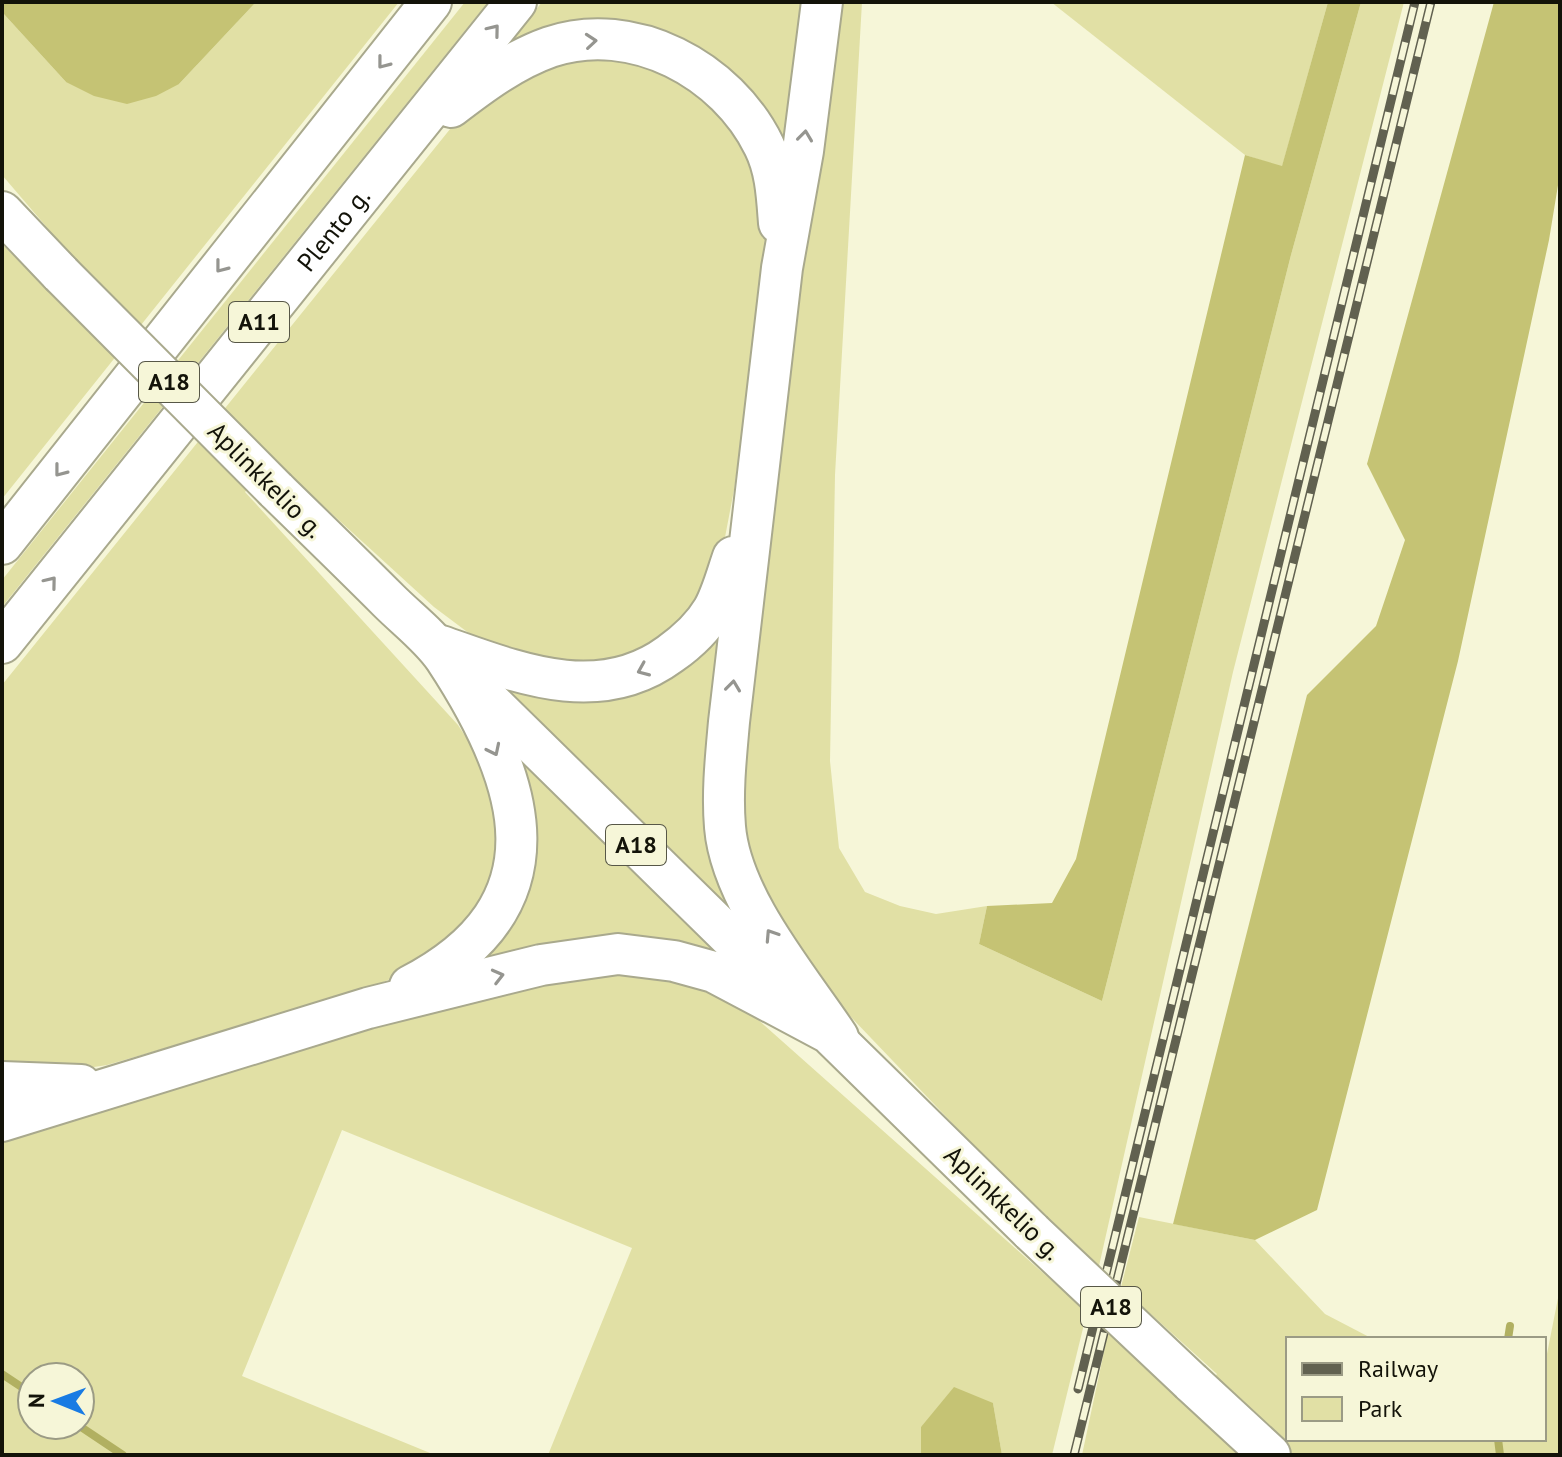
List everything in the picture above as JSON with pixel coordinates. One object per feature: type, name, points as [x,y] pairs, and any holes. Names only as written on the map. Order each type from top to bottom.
[{"type":"highway","name":"A11","points":[[2,544],[431,2]]},
{"type":"highway","name":"Plento g.","points":[[2,643],[516,2]]},
{"type":"highway","points":[[822,2],[803,151],[782,268],[755,493],[729,722],[725,828],[731,856],[749,902],[836,1040]]},
{"type":"highway","points":[[403,143],[494,74],[550,47],[597,40],[629,42],[660,51],[690,65],[716,83],[744,115],[764,147],[776,182],[782,268]]},
{"type":"highway","name":"Aplinkkelio g.","points":[[2,212],[438,650],[1032,1232],[1270,1455]]},
{"type":"highway","points":[[438,650],[531,678],[574,683],[627,677],[654,666],[698,630],[714,608],[755,493]]},
{"type":"highway","points":[[368,1008],[439,971],[473,944],[501,909],[513,873],[519,832],[512,790],[495,749],[438,650]]},
{"type":"highway","points":[[2,1121],[368,1008],[541,965],[618,954],[674,961],[714,972],[836,1040]]},
{"type":"highway","points":[[2,1082],[53,1086],[129,1082]]},
{"type":"green space","points":[[256,2],[399,2],[2,499],[2,244],[66,309],[92,280],[2,175],[2,12],[66,82],[179,84]]},
{"type":"green space","points":[[465,2],[488,2],[2,607],[2,580]]},
{"type":"green space","points":[[542,2],[802,2],[785,157],[663,37],[504,50]]},
{"type":"green space","points":[[833,2],[862,2],[835,475],[830,761],[839,848],[865,892],[900,906],[936,914],[987,906],[979,944],[1102,1001],[1291,255],[1361,2],[1404,2],[1233,672],[1099,1266],[977,1149],[828,993],[780,930],[740,833],[739,742]]},
{"type":"green space","points":[[1051,2],[1328,2],[1282,167],[1245,155]]},
{"type":"green space","points":[[580,53],[638,54],[696,79],[756,163],[766,208],[764,274],[734,490],[722,553],[705,600],[670,641],[598,672],[482,643],[434,607],[273,460],[245,492],[458,725],[486,768],[502,855],[489,898],[429,963],[359,992],[107,1065],[42,1075],[2,1069],[2,685],[459,118],[496,89]]},
{"type":"green space","points":[[728,616],[713,850],[728,908],[496,682],[556,695]]},
{"type":"green space","points":[[511,751],[729,961],[474,962],[501,933]]},
{"type":"green space","points":[[639,968],[728,993],[1087,1312],[1052,1455],[1002,1455],[993,1403],[921,1427],[921,1455],[548,1455],[632,1248],[342,1130],[242,1376],[435,1455],[2,1455],[2,1134],[465,996]]},
{"type":"green space","points":[[1139,1217],[1255,1240],[1325,1314],[1369,1337],[1286,1337],[1286,1441],[1546,1441],[1546,1359],[1560,1288],[1560,1455],[1294,1455],[1212,1381],[1217,1374],[1121,1287]]},
{"type":"green space","points":[[1108,1333],[1238,1453],[1240,1455],[1082,1455]]},
{"type":"shaded area","points":[[2,2],[256,2],[179,84],[156,96],[127,104],[94,96],[66,82],[2,12]]},
{"type":"shaded area","points":[[1328,2],[1361,2],[1291,255],[1102,1001],[979,944],[987,906],[1052,903],[1076,859],[1245,155],[1282,166]]},
{"type":"shaded area","points":[[1494,2],[1560,2],[1560,173],[1549,240],[1458,661],[1317,1210],[1255,1240],[1173,1224],[1307,695],[1376,626],[1405,540],[1367,464]]},
{"type":"shaded area","points":[[954,1387],[993,1403],[1002,1455],[921,1455],[921,1427]]},
{"type":"waterway","points":[[1508,1337],[1510,1326]]},
{"type":"waterway","points":[[2,1374],[16,1383]]},
{"type":"waterway","points":[[96,1437],[123,1455]]},
{"type":"waterway","points":[[1498,1441],[1500,1455]]},
{"type":"railway","points":[[1078,1389],[1415,2]]},
{"type":"railway","points":[[1074,1455],[1431,2]]}]
